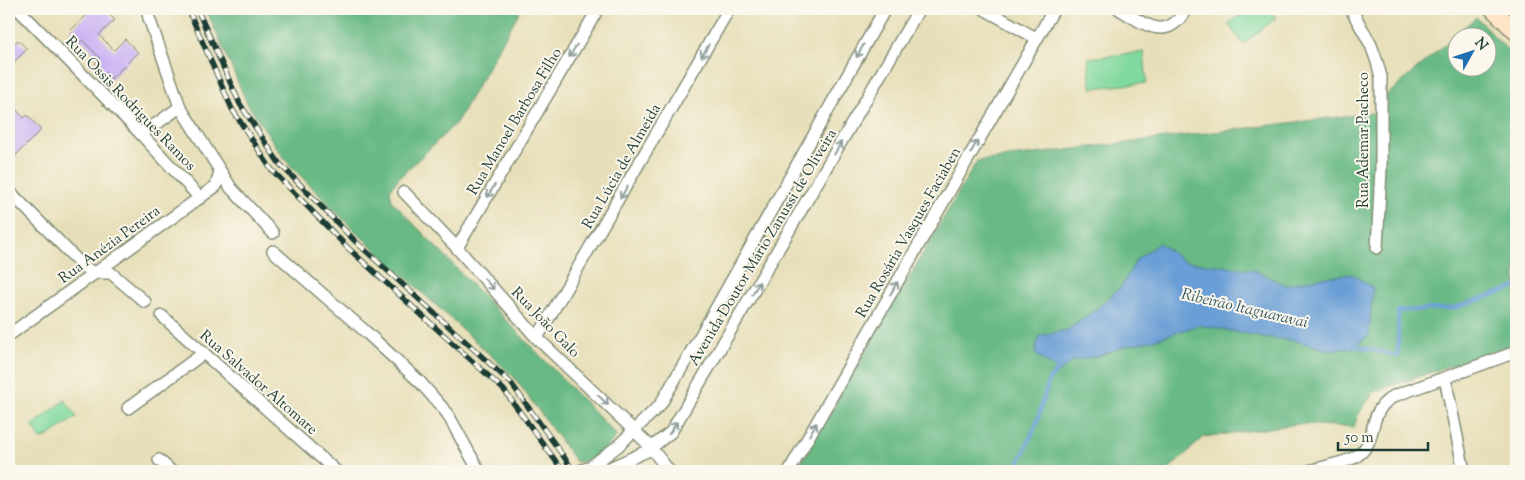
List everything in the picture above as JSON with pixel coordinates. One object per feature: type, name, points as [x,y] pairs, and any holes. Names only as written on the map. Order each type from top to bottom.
[{"type":"street","name":"Rua Ossis Rodrigues Ramos","points":[[18,9],[140,133],[200,198]]},
{"type":"street","points":[[147,9],[180,107],[231,188],[273,233]]},
{"type":"street","name":"Rua Manoel Barbosa Filho","points":[[457,248],[598,9]]},
{"type":"street","name":"Rua Lúcia de Almeida","points":[[538,338],[729,9]]},
{"type":"street","name":"Avenida Doutor Mário Zanussi de Oliveira","points":[[585,469],[618,446],[660,405],[885,9]]},
{"type":"street","name":"Avenida Doutor Mário Zanussi de Oliveira","points":[[603,471],[652,448],[671,432],[919,9]]},
{"type":"street","points":[[984,9],[1036,38]]},
{"type":"street","name":"Rua Rosária Vasques Faciaben","points":[[789,471],[1054,9]]},
{"type":"street","points":[[1119,9],[1145,24],[1158,28],[1176,24],[1186,9]]},
{"type":"street","name":"Rua Ademar Pacheco","points":[[1351,9],[1371,45],[1380,77],[1381,169],[1377,248]]},
{"type":"street","points":[[1493,9],[1516,32]]},
{"type":"street","points":[[140,133],[149,129],[180,107]]},
{"type":"street","name":"Rua Anézia Pereira","points":[[9,335],[216,186],[220,172]]},
{"type":"street","points":[[9,192],[84,267],[94,273],[111,273],[145,302]]},
{"type":"street","name":"Rua João Galo","points":[[404,192],[538,338],[635,430],[652,448],[669,471]]},
{"type":"street","points":[[273,251],[420,382],[447,413],[479,471]]},
{"type":"street","name":"Rua Salvador Altomare","points":[[162,316],[336,471]]},
{"type":"street","points":[[1308,471],[1321,469],[1354,458],[1366,448],[1382,405],[1394,396],[1516,352]]},
{"type":"street","points":[[128,408],[204,353]]},
{"type":"street","points":[[1445,378],[1464,471]]},
{"type":"street","points":[[159,460],[171,471]]},
{"type":"green space","points":[[206,9],[521,9],[456,123],[399,178],[390,190],[392,201],[617,436],[604,450],[595,457],[576,462],[514,377],[353,229],[286,161],[247,103]]},
{"type":"green space","points":[[1248,9],[1269,9],[1276,18],[1243,44],[1228,24]]},
{"type":"green space","points":[[1476,17],[1486,28],[1463,28]]},
{"type":"green space","points":[[1498,40],[1516,59],[1516,343],[1374,392],[1358,415],[1354,427],[1299,424],[1204,437],[1167,471],[796,471],[977,161],[1371,113],[1386,113],[1386,96],[1448,42],[1448,78],[1498,78]]},
{"type":"green space","points":[[1144,52],[1147,83],[1091,88],[1088,58]]},
{"type":"green space","points":[[65,400],[77,417],[42,440],[32,426]]},
{"type":"water","points":[[1159,243],[1183,261],[1254,270],[1285,285],[1318,278],[1352,274],[1373,288],[1369,335],[1354,348],[1328,350],[1296,341],[1199,325],[1150,341],[1125,346],[1099,356],[1072,361],[1060,372],[1035,354],[1039,336],[1068,330],[1093,312],[1122,286],[1137,259]]},
{"type":"building","points":[[93,9],[103,9],[115,20],[99,35],[114,50],[125,39],[138,52],[111,79],[95,63],[100,58],[70,31]]},
{"type":"building","points":[[18,40],[27,49],[9,67],[9,49]]},
{"type":"building","points":[[9,102],[24,118],[27,115],[41,130],[9,162]]},
{"type":"waterway","name":"Ribeirão Itaguaravai","points":[[1353,345],[1398,356],[1398,311],[1454,308],[1516,287]]},
{"type":"waterway","name":"Ribeirão Itaguaravai","points":[[1017,471],[1036,425],[1049,380],[1059,368]]},
{"type":"railway","points":[[188,9],[232,109],[271,169],[348,248],[504,390],[563,471]]},
{"type":"railway","points":[[197,9],[240,104],[279,163],[355,241],[511,383],[574,471]]}]
